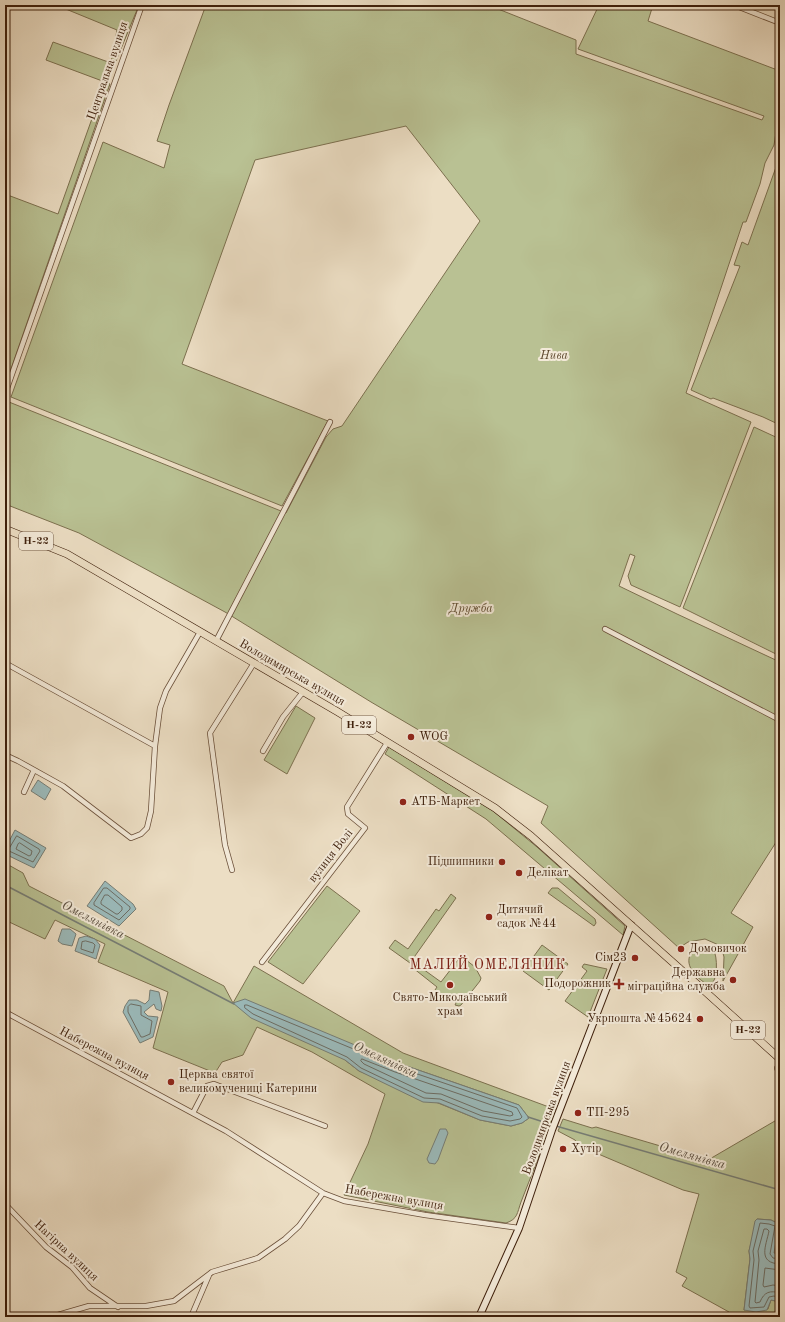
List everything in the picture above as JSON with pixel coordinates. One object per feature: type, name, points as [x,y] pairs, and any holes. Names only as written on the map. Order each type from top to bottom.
[{"type":"main road","name":"Володимирська вулиця","points":[[5,529],[67,554],[303,692],[495,808],[531,836],[780,1059]]},
{"type":"street","name":"Центральна вулиця","points":[[5,394],[142,5]]},
{"type":"street","points":[[734,5],[780,23]]},
{"type":"street","points":[[216,641],[330,422]]},
{"type":"street","points":[[605,629],[780,720]]},
{"type":"street","points":[[5,755],[62,786],[131,838],[141,834],[147,828],[151,811],[155,746],[160,708],[166,691],[200,632]]},
{"type":"street","points":[[5,662],[155,746]]},
{"type":"street","points":[[232,870],[226,845],[210,733],[254,663]]},
{"type":"street","points":[[263,751],[283,717],[303,692]]},
{"type":"street","name":"вулиця Волі","points":[[262,962],[366,828],[348,814],[347,807],[387,742]]},
{"type":"street","points":[[24,792],[34,770]]},
{"type":"street","name":"Володимирська вулиця","points":[[479,1317],[520,1228],[558,1115],[631,925]]},
{"type":"street","name":"Набережна вулиця","points":[[5,1012],[226,1131],[323,1193],[344,1200],[418,1214],[520,1228]]},
{"type":"street","points":[[780,1063],[777,1068],[780,1075]]},
{"type":"street","points":[[192,1113],[207,1086],[214,1084],[325,1126]]},
{"type":"street","points":[[51,1317],[89,1306],[146,1306],[174,1301],[209,1274],[258,1258],[285,1239],[299,1226],[323,1193]]},
{"type":"street","name":"Нагірна вулиця","points":[[5,1204],[46,1247],[72,1268],[90,1288],[118,1307]]},
{"type":"street","points":[[191,1317],[209,1274]]},
{"type":"green space","points":[[56,5],[139,5],[116,61],[111,63],[117,30]]},
{"type":"green space","points":[[206,5],[488,5],[576,40],[576,54],[762,120],[764,116],[578,49],[599,5],[653,5],[648,21],[780,71],[780,119],[777,126],[774,145],[765,163],[760,184],[746,222],[743,222],[686,393],[751,422],[680,607],[631,585],[628,576],[635,556],[630,554],[619,586],[780,662],[780,836],[731,913],[753,927],[723,981],[724,957],[721,946],[705,939],[688,942],[679,948],[541,823],[548,806],[371,702],[225,612],[79,533],[5,504],[5,413],[9,402],[286,513],[326,437],[333,429],[342,426],[480,221],[406,126],[255,160],[182,364],[328,421],[282,506],[11,397],[103,142],[164,168],[170,145],[157,141]]},
{"type":"green space","points":[[53,42],[111,63],[105,82],[46,60]]},
{"type":"green space","points":[[105,82],[110,84],[5,386],[5,194],[58,214]]},
{"type":"green space","points":[[780,156],[780,425],[763,417],[713,398],[711,399],[691,390],[740,266],[734,265],[742,242],[748,245]]},
{"type":"green space","points":[[754,427],[780,439],[780,656],[683,608]]},
{"type":"green space","points":[[296,706],[315,718],[287,774],[264,760]]},
{"type":"green space","points":[[389,747],[493,811],[537,847],[625,926],[623,935],[486,819],[385,754]]},
{"type":"green space","points":[[5,863],[23,873],[29,886],[224,986],[233,1003],[254,966],[403,1053],[557,1110],[515,1217],[513,1220],[506,1223],[428,1212],[344,1195],[368,1144],[385,1094],[312,1052],[257,1027],[243,1055],[222,1062],[215,1073],[153,1048],[168,992],[98,962],[105,944],[55,920],[45,939],[5,920]],"holes":[[[345,1060],[398,1063],[519,1105],[529,1118],[522,1123],[511,1126],[480,1120],[359,1071]]]},
{"type":"green space","points":[[327,886],[360,911],[303,984],[268,962]]},
{"type":"green space","points":[[552,888],[558,888],[595,919],[596,923],[594,926],[548,893]]},
{"type":"green space","points":[[451,894],[456,898],[410,963],[389,948],[395,940],[408,949],[436,909],[439,911]]},
{"type":"green space","points":[[542,945],[568,964],[549,990],[523,971]]},
{"type":"green space","points":[[701,946],[713,949],[716,957],[715,979],[710,986],[697,977],[689,963],[689,958],[692,951]]},
{"type":"green space","points":[[461,956],[475,967],[481,978],[459,1006],[455,1005],[456,1003],[452,999],[450,1001],[435,990],[437,987],[413,968],[416,964],[441,982]]},
{"type":"green space","points":[[584,964],[607,969],[588,1017],[565,1001],[587,971],[582,967]]},
{"type":"green space","points":[[780,1118],[780,1255],[774,1253],[779,1224],[771,1220],[757,1219],[749,1251],[750,1259],[744,1310],[768,1309],[771,1300],[780,1302],[780,1317],[727,1317],[729,1312],[682,1286],[687,1278],[676,1272],[699,1194],[683,1190],[596,1153],[578,1144],[575,1140],[558,1131],[563,1119],[592,1128],[596,1127],[708,1160]]},
{"type":"water","points":[[38,780],[51,789],[45,800],[31,791]]},
{"type":"water","points":[[15,830],[46,848],[34,868],[5,854],[5,849]]},
{"type":"water","points":[[105,881],[133,904],[136,909],[119,926],[87,906]]},
{"type":"water","points":[[62,929],[70,929],[76,934],[72,946],[62,944],[58,941]]},
{"type":"water","points":[[86,936],[95,939],[100,945],[96,959],[75,951],[79,938]]},
{"type":"water","points":[[150,990],[159,992],[162,1006],[161,1011],[156,1009],[154,1004],[144,1012],[148,1016],[158,1017],[153,1037],[140,1043],[123,1012],[129,1000],[137,1000],[145,1004],[149,1000]]},
{"type":"water","points":[[245,999],[398,1063],[519,1105],[529,1118],[522,1123],[511,1126],[480,1120],[439,1103],[423,1102],[359,1071],[345,1060],[251,1018],[233,1003]]},
{"type":"water","points":[[440,1129],[446,1129],[448,1133],[438,1160],[435,1164],[429,1163],[427,1159]]},
{"type":"water","points":[[757,1219],[771,1220],[779,1224],[774,1253],[780,1255],[780,1276],[778,1282],[780,1284],[780,1302],[771,1300],[767,1310],[756,1312],[744,1310],[750,1259],[749,1251],[755,1221]]},
{"type":"waterway","name":"Омелянівка","points":[[5,885],[234,1004]]},
{"type":"waterway","name":"Омелянівка","points":[[528,1117],[553,1125]]},
{"type":"waterway","name":"Омелянівка","points":[[556,1126],[780,1190]]},
{"type":"place","name":"WOG","points":[[411,737]]},
{"type":"place","name":"АТБ-Маркет","points":[[403,802]]},
{"type":"place","name":"Підшипники","points":[[502,862]]},
{"type":"place","name":"Делікат","points":[[519,873]]},
{"type":"place","name":"Дитячий садок №44","points":[[489,917]]},
{"type":"place","name":"Домовичок","points":[[681,949]]},
{"type":"place","name":"Сім23","points":[[635,958]]},
{"type":"place","name":"Державна міграційна служба","points":[[733,980]]},
{"type":"place","name":"Подорожник","points":[[619,984]]},
{"type":"place","name":"Свято-Миколаївський храм","points":[[450,985]]},
{"type":"place","name":"Укрпошта №45624","points":[[700,1019]]},
{"type":"place","name":"Церква святої великомучениці Катерини","points":[[171,1082]]},
{"type":"place","name":"ТП-295","points":[[578,1113]]},
{"type":"place","name":"Хутір","points":[[563,1149]]},
{"type":"district","name":"МАЛИЙ ОМЕЛЯНИК","points":[[488,965]]},
{"type":"park label","name":"Нива","points":[[554,356]]},
{"type":"park label","name":"Дружба","points":[[471,609]]}]
